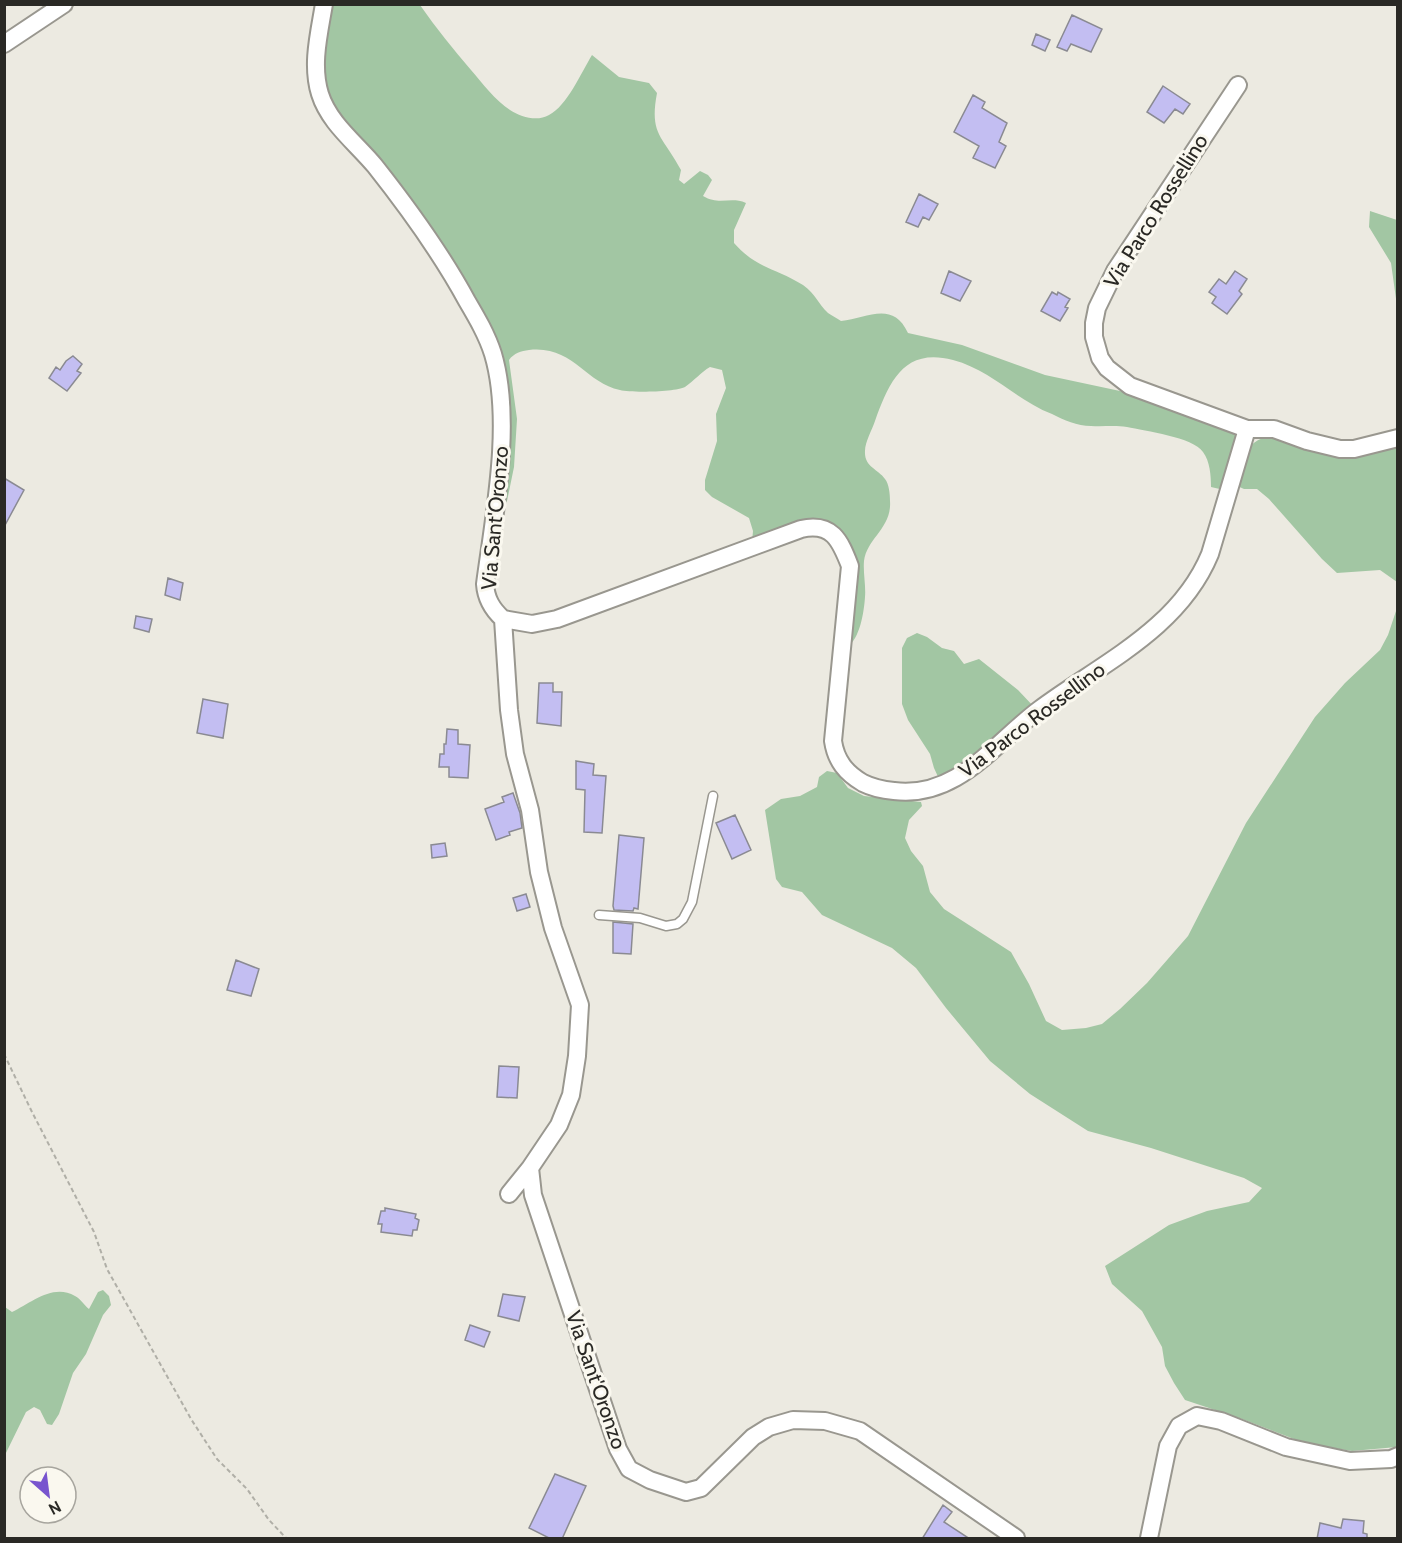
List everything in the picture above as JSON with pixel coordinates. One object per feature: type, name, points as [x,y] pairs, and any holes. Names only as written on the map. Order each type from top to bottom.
[{"type":"street","points":[[4,44],[64,4]]},
{"type":"street","name":"Via Sant'Oronzo","points":[[324,4],[316,59],[317,84],[324,105],[336,123],[373,164],[416,219],[447,264],[486,337],[499,382],[501,437],[496,507],[485,584],[489,603],[503,619],[509,710],[515,754],[530,810],[539,872],[553,928],[580,1005],[577,1056],[571,1095],[559,1125],[509,1194]]},
{"type":"street","name":"Via Parco Rossellino","points":[[1238,85],[1115,271],[1097,308],[1094,337],[1100,358],[1107,368],[1130,386],[1246,429],[1274,429],[1307,441],[1341,449],[1354,449],[1398,438]]},
{"type":"street","name":"Via Parco Rossellino","points":[[503,619],[532,624],[556,619],[801,529],[821,527],[838,540],[850,566],[832,741],[836,756],[851,776],[876,789],[902,792],[929,789],[942,785],[968,771],[1030,716],[1134,645],[1187,596],[1203,571],[1210,554],[1246,429]]},
{"type":"street","name":"Via Sant'Oronzo","points":[[530,1168],[533,1195],[618,1449],[629,1469],[650,1480],[687,1492],[701,1488],[753,1437],[769,1427],[793,1420],[825,1421],[860,1431],[1016,1539]]},
{"type":"street","points":[[1149,1539],[1168,1446],[1179,1426],[1197,1416],[1230,1424],[1286,1447],[1350,1461],[1391,1459],[1398,1456]]},
{"type":"lane","points":[[599,915],[640,918],[666,926],[677,924],[683,919],[692,902],[712,796]]},
{"type":"path","points":[[4,1054],[94,1232],[108,1269],[191,1419],[217,1459],[247,1489],[286,1539]]},
{"type":"green space","points":[[328,5],[420,5],[494,97],[510,110],[529,118],[544,117],[556,111],[568,97],[592,55],[619,77],[649,83],[657,93],[656,127],[681,170],[679,180],[684,184],[700,171],[712,180],[703,196],[715,200],[735,200],[746,203],[734,230],[734,243],[742,252],[759,263],[803,285],[828,313],[841,321],[887,314],[902,323],[908,333],[962,345],[1045,375],[1120,391],[1239,431],[1224,490],[1211,487],[1207,460],[1198,447],[1189,442],[1168,435],[1127,427],[1086,426],[1071,422],[1039,408],[967,365],[936,357],[922,359],[900,371],[886,394],[866,444],[867,461],[887,484],[890,510],[866,553],[862,617],[855,638],[847,647],[854,577],[837,531],[752,542],[753,531],[749,518],[712,497],[705,490],[705,480],[717,441],[716,414],[726,388],[722,370],[710,367],[680,389],[653,392],[626,391],[597,380],[557,353],[529,350],[518,353],[509,360],[517,419],[514,467],[507,501],[500,508],[496,351],[339,120],[321,83]]},
{"type":"green space","points":[[1370,211],[1397,220],[1397,306],[1391,263],[1369,227]]},
{"type":"green space","points":[[1271,436],[1352,455],[1397,443],[1397,582],[1380,570],[1337,573],[1269,499],[1257,489],[1244,489],[1235,485],[1242,460],[1249,447]]},
{"type":"green space","points":[[1397,608],[1397,1447],[1352,1451],[1307,1444],[1185,1400],[1165,1366],[1162,1347],[1142,1311],[1112,1284],[1105,1266],[1169,1225],[1207,1211],[1249,1202],[1262,1188],[1244,1178],[1151,1148],[1088,1131],[1030,1094],[990,1061],[916,968],[892,948],[822,915],[802,892],[782,887],[776,879],[765,810],[781,799],[800,796],[817,787],[819,777],[827,771],[837,773],[848,788],[864,796],[921,802],[922,806],[909,820],[905,838],[911,851],[923,866],[930,892],[944,909],[1011,952],[1046,1021],[1062,1030],[1102,1024],[1147,983],[1188,936],[1246,823],[1315,717],[1345,683],[1380,650]]},
{"type":"green space","points":[[917,633],[942,648],[954,651],[964,664],[979,659],[1018,690],[1035,708],[984,752],[940,781],[930,754],[908,720],[902,704],[902,648],[907,638]]},
{"type":"green space","points":[[103,1290],[109,1296],[111,1305],[103,1315],[86,1354],[73,1373],[59,1414],[52,1425],[47,1424],[40,1410],[34,1407],[26,1412],[5,1455],[5,1307],[12,1312],[42,1296],[59,1292],[75,1296],[89,1309],[98,1292]]},
{"type":"building","points":[[1072,15],[1102,29],[1091,52],[1071,44],[1067,51],[1057,47]]},
{"type":"building","points":[[1036,34],[1050,40],[1045,51],[1032,45]]},
{"type":"building","points":[[1163,86],[1190,104],[1183,114],[1175,109],[1164,123],[1147,112]]},
{"type":"building","points":[[973,95],[985,102],[982,108],[1007,123],[999,142],[1006,146],[995,168],[973,158],[979,146],[954,132]]},
{"type":"building","points":[[919,194],[938,204],[929,220],[923,217],[918,227],[906,222]]},
{"type":"building","points":[[949,271],[971,281],[960,301],[941,293]]},
{"type":"building","points":[[1235,271],[1247,279],[1239,291],[1242,294],[1227,314],[1212,303],[1216,297],[1209,292],[1219,279],[1226,284]]},
{"type":"building","points":[[1052,292],[1057,295],[1058,292],[1070,299],[1065,307],[1068,308],[1060,321],[1041,311]]},
{"type":"building","points":[[73,356],[82,364],[77,371],[81,373],[67,391],[49,378],[56,367],[60,370]]},
{"type":"building","points":[[4,478],[24,490],[4,527]]},
{"type":"building","points":[[168,578],[183,583],[180,600],[165,595]]},
{"type":"building","points":[[136,616],[152,619],[149,632],[134,628]]},
{"type":"building","points":[[539,683],[553,683],[553,692],[562,692],[561,726],[537,723]]},
{"type":"building","points":[[203,699],[228,704],[223,738],[197,733]]},
{"type":"building","points":[[447,729],[458,730],[458,744],[470,745],[468,778],[449,777],[449,767],[439,767],[440,754],[444,754]]},
{"type":"building","points":[[576,761],[594,764],[593,775],[606,776],[602,833],[584,832],[585,790],[576,789]]},
{"type":"building","points":[[513,793],[522,828],[509,832],[510,835],[496,840],[485,809],[504,802],[502,797]]},
{"type":"building","points":[[735,815],[751,850],[732,859],[716,823]]},
{"type":"building","points":[[619,835],[644,838],[638,909],[634,908],[633,911],[614,910],[613,906]]},
{"type":"building","points":[[445,843],[447,856],[432,858],[431,845]]},
{"type":"building","points":[[526,894],[530,907],[517,911],[513,898]]},
{"type":"building","points":[[613,922],[633,924],[631,954],[613,953]]},
{"type":"building","points":[[236,960],[259,969],[251,996],[227,990]]},
{"type":"building","points":[[499,1066],[519,1067],[517,1098],[497,1097]]},
{"type":"building","points":[[385,1208],[416,1214],[415,1218],[419,1220],[417,1230],[413,1230],[412,1236],[381,1232],[382,1224],[378,1224],[381,1211],[385,1211]]},
{"type":"building","points":[[503,1294],[525,1297],[519,1321],[498,1316]]},
{"type":"building","points":[[470,1325],[490,1332],[484,1347],[465,1340]]},
{"type":"building","points":[[555,1474],[586,1486],[562,1539],[551,1539],[529,1528]]},
{"type":"building","points":[[943,1505],[952,1512],[944,1522],[970,1539],[922,1539]]},
{"type":"building","points":[[1343,1519],[1364,1521],[1363,1533],[1367,1534],[1367,1539],[1317,1539],[1320,1523],[1341,1528]]}]
